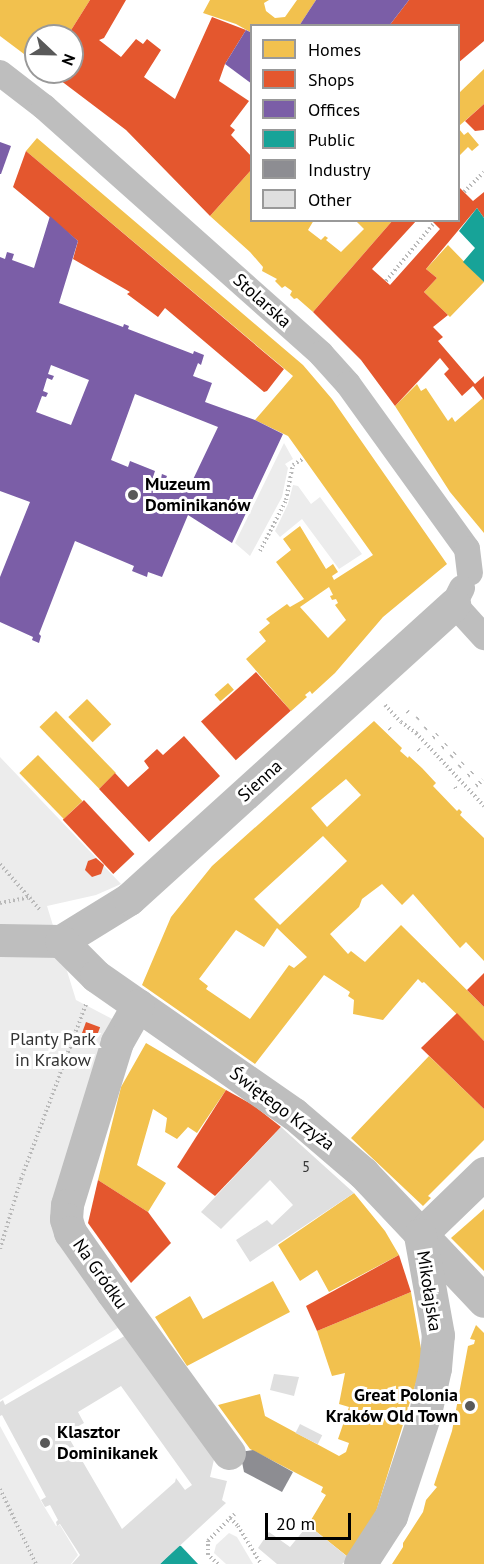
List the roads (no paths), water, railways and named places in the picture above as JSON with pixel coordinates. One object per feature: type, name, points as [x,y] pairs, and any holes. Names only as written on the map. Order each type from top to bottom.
[{"type":"street","name":"Stolarska","points":[[0,73],[44,107],[321,354],[348,384],[467,549],[477,567]]},
{"type":"street","name":"Sienna","points":[[61,941],[129,899],[454,604],[477,567]]},
{"type":"street","points":[[454,604],[484,637]]},
{"type":"street","points":[[0,940],[61,941]]},
{"type":"street","name":"Świętego Krzyża","points":[[61,941],[96,976],[294,1114],[363,1173],[484,1301]]},
{"type":"street","name":"Na Gródku","points":[[138,1005],[117,1042],[67,1205],[66,1219],[70,1232],[229,1453]]},
{"type":"street","name":"Mikołajska","points":[[360,1564],[391,1516],[425,1413],[435,1368],[438,1335],[420,1234],[484,1173]]},
{"type":"place","name":"Muzeum Dominikanów","points":[[133,495]]},
{"type":"place","name":"Great Polonia Kraków Old Town","points":[[470,1406]]},
{"type":"place","name":"Klasztor Dominikanek","points":[[45,1443]]},
{"type":"park label","name":"Planty Park in Krakow","points":[[53,1050]]}]
